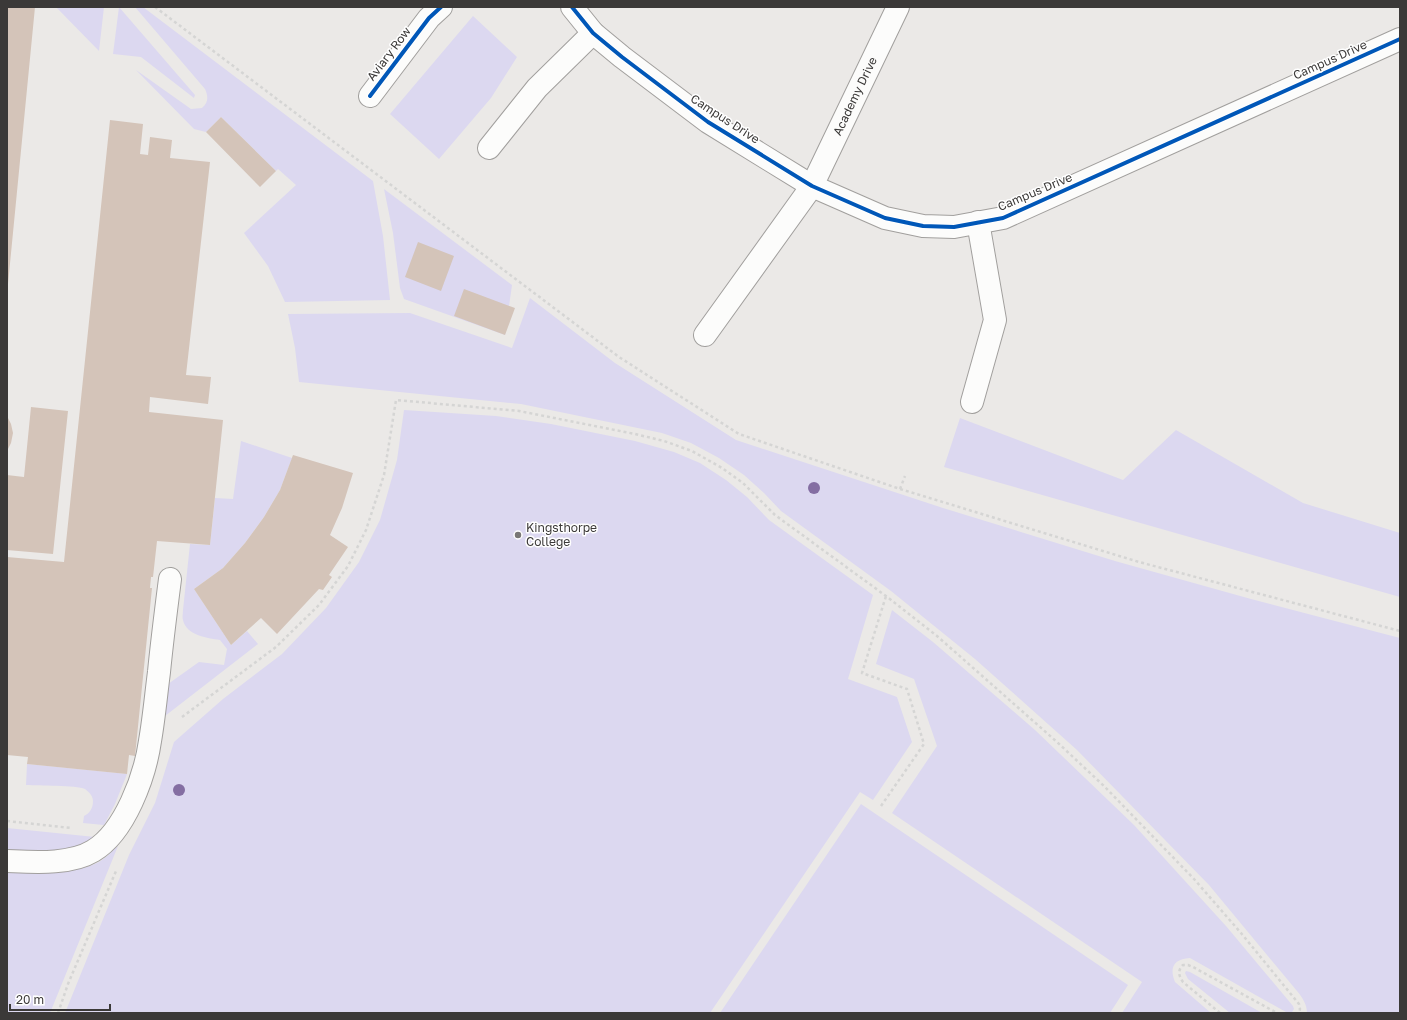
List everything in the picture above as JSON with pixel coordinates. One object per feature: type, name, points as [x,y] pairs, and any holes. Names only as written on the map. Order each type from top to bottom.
[{"type":"street","name":"Aviary Row","points":[[370,96],[430,18],[441,7]]},
{"type":"street","name":"Campus Drive","points":[[572,7],[593,33],[622,58],[708,122],[812,186],[885,218],[923,226],[954,227],[1002,218],[1400,39]]},
{"type":"street","name":"Academy Drive","points":[[705,335],[812,186],[898,7]]},
{"type":"street","points":[[489,148],[537,88],[593,33]]},
{"type":"street","points":[[972,402],[995,320],[978,222]]},
{"type":"street","points":[[7,861],[49,861],[74,859],[93,851],[107,840],[120,825],[132,800],[143,771],[150,742],[170,579]]},
{"type":"path","points":[[155,7],[619,357],[739,434],[900,489],[1139,562],[1400,630]]},
{"type":"path","points":[[178,720],[276,647],[319,605],[348,566],[366,530],[384,475],[396,400],[519,411],[664,441],[692,451],[722,468],[743,483],[775,515],[886,596],[937,636],[1006,695],[1058,742],[1125,807],[1194,879],[1300,1004],[1299,1013]]},
{"type":"path","points":[[900,489],[905,476]]},
{"type":"path","points":[[881,806],[924,744],[907,689],[862,673],[886,596]]},
{"type":"path","points":[[58,1013],[68,984],[116,870]]},
{"type":"path","points":[[1220,1013],[1179,977],[1179,972],[1183,966],[1188,965],[1193,967],[1277,1013]]},
{"type":"shaded area","points":[[56,7],[104,7],[99,51]]},
{"type":"shaded area","points":[[119,7],[195,95],[194,98],[141,57],[113,54]]},
{"type":"shaded area","points":[[135,7],[143,7],[373,181],[383,236],[390,300],[285,302],[268,266],[244,233],[296,185],[278,169],[276,171],[221,117],[206,132],[194,129],[136,70],[191,109],[202,108],[207,101],[205,89]]},
{"type":"shaded area","points":[[473,16],[517,57],[491,98],[439,159],[390,114]]},
{"type":"shaded area","points":[[384,189],[512,285],[505,335],[404,299],[400,288],[393,233]]},
{"type":"shaded area","points":[[530,298],[615,363],[736,440],[943,508],[1115,561],[1251,599],[1400,638],[1400,1013],[1307,1013],[1305,1004],[1299,993],[1209,885],[1077,750],[975,659],[891,591],[781,511],[744,475],[719,458],[691,443],[662,433],[521,404],[299,382],[295,348],[288,314],[410,313],[512,348]]},
{"type":"shaded area","points":[[404,410],[496,416],[551,424],[635,441],[674,452],[700,463],[726,480],[747,497],[769,520],[873,595],[848,679],[897,697],[912,742],[873,800],[860,792],[710,1013],[65,1013],[129,855],[155,803],[174,742],[223,699],[282,654],[326,608],[359,562],[380,520],[397,460]]},
{"type":"shaded area","points":[[960,418],[1123,480],[1176,430],[1303,503],[1400,533],[1400,597],[944,467]]},
{"type":"shaded area","points":[[241,441],[292,458],[280,490],[264,517],[245,543],[223,568],[194,589],[231,645],[247,631],[258,644],[165,716],[168,684],[199,662],[224,665],[227,649],[220,640],[198,635],[188,629],[183,620],[183,610],[190,544],[210,545],[215,498],[233,499]]},
{"type":"shaded area","points":[[892,610],[933,642],[1035,730],[1134,825],[1226,926],[1293,1006],[1294,1009],[1292,1012],[1286,1012],[1190,958],[1180,960],[1174,965],[1173,977],[1175,982],[1211,1013],[1122,1013],[1142,982],[892,813],[937,746],[914,679],[876,664]]},
{"type":"shaded area","points":[[27,764],[127,774],[115,804],[104,825],[83,823],[84,816],[92,808],[92,796],[85,789],[74,787],[26,785]]},
{"type":"shaded area","points":[[861,804],[1128,985],[1110,1013],[720,1013]]},
{"type":"shaded area","points":[[7,828],[95,837],[71,849],[34,852],[7,850]]},
{"type":"shaded area","points":[[118,846],[50,1013],[7,1013],[7,872],[54,872],[77,869],[99,862]]},
{"type":"shaded area","points":[[1186,971],[1262,1013],[1230,1013],[1188,979],[1185,973]]},
{"type":"building","points":[[7,7],[35,7],[8,284],[7,284]]},
{"type":"building","points":[[221,117],[276,171],[260,187],[206,132]]},
{"type":"building","points":[[110,120],[143,124],[140,154],[148,155],[150,137],[172,140],[170,158],[210,162],[186,375],[211,377],[208,404],[150,397],[149,412],[223,420],[210,545],[157,541],[153,577],[151,577],[150,588],[152,588],[135,756],[129,755],[127,774],[27,764],[28,757],[7,755],[7,557],[64,562]]},
{"type":"building","points":[[418,242],[454,256],[441,291],[405,277]]},
{"type":"building","points":[[464,289],[515,308],[505,335],[454,316]]},
{"type":"building","points":[[31,407],[68,411],[53,554],[7,550],[7,475],[24,477]]},
{"type":"building","points":[[7,416],[13,433],[11,443],[7,451]]},
{"type":"building","points":[[293,455],[353,473],[342,508],[330,535],[348,547],[329,575],[332,577],[323,590],[319,589],[277,634],[261,618],[231,645],[194,589],[223,568],[245,543],[264,517],[280,490]]},
{"type":"cycle path","points":[[370,96],[429,18],[441,7]]},
{"type":"cycle path","points":[[572,7],[593,33],[622,57],[708,122],[812,186],[885,218],[923,226],[954,227],[1003,218],[1400,39]]},
{"type":"place","name":"Kingsthorpe College","points":[[518,535]]}]
